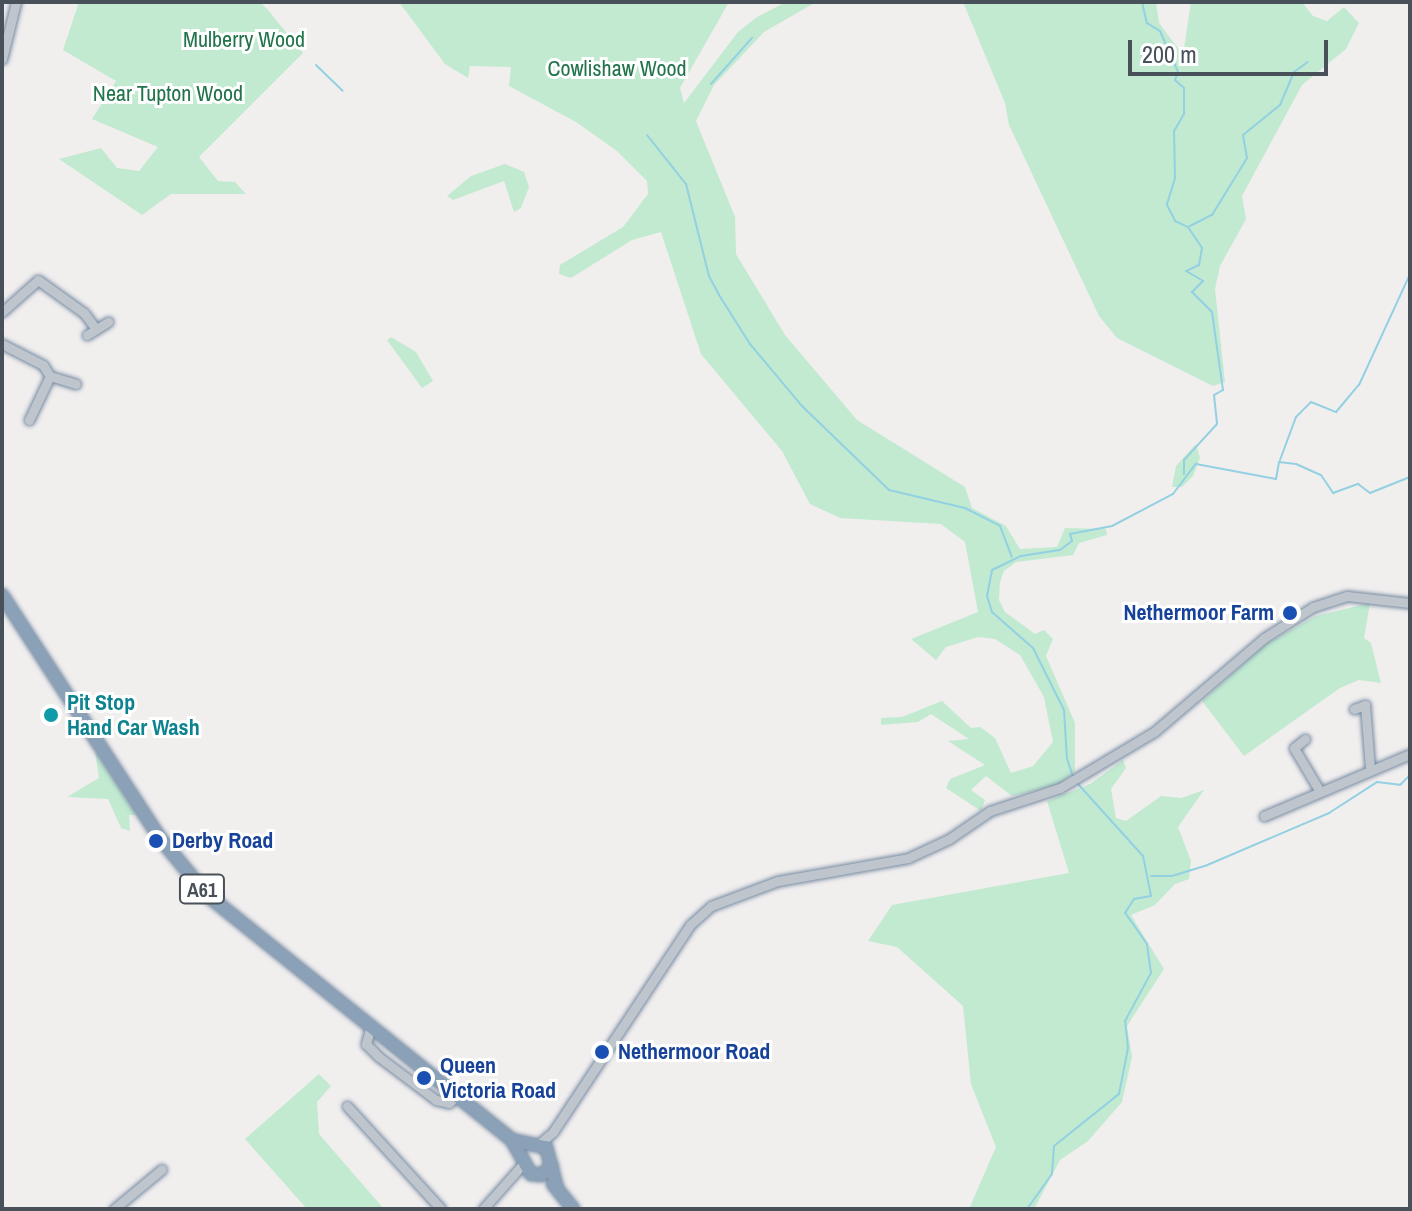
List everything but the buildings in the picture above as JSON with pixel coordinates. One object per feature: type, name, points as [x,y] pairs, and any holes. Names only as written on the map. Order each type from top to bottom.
[{"type":"highway","name":"A61","points":[[2,595],[190,876],[226,914],[512,1140],[529,1168],[557,1188],[573,1209]]},
{"type":"highway","name":"A61","points":[[512,1140],[540,1147]]},
{"type":"highway","points":[[529,1168],[552,1166],[540,1147]]},
{"type":"highway","points":[[529,1168],[540,1147]]},
{"type":"highway","name":"A61","points":[[552,1166],[557,1188]]},
{"type":"street","points":[[2,59],[16,2]]},
{"type":"street","points":[[34,268],[35,280]]},
{"type":"street","points":[[2,312],[35,280]]},
{"type":"street","points":[[35,280],[84,313],[92,332],[108,322]]},
{"type":"street","points":[[2,344],[43,365],[50,376],[76,384]]},
{"type":"street","points":[[25,413],[50,376]]},
{"type":"street","points":[[540,1147],[553,1132],[664,961],[711,906],[778,881],[908,858],[990,811],[1060,788],[1154,732],[1296,615],[1347,596],[1410,603]]},
{"type":"street","points":[[1354,709],[1365,705],[1370,769]]},
{"type":"street","points":[[1305,739],[1294,748],[1319,790]]},
{"type":"street","points":[[1264,816],[1319,790],[1410,754]]},
{"type":"street","points":[[347,1106],[441,1209]]},
{"type":"street","points":[[483,1209],[529,1168]]},
{"type":"street","points":[[114,1209],[162,1169]]},
{"type":"green space","name":"Near Tupton Wood","points":[[79,2],[260,2],[268,10],[303,53],[199,157],[218,181],[235,182],[246,194],[171,194],[142,215],[59,159],[101,148],[117,168],[139,171],[158,147],[92,119],[116,81],[63,50]]},
{"type":"green space","name":"Cowlishaw Wood","points":[[399,2],[729,2],[680,88],[684,103],[738,32],[757,17],[786,2],[816,2],[764,32],[714,85],[696,121],[735,217],[736,254],[785,335],[857,420],[965,487],[972,508],[1006,526],[1020,549],[1057,547],[1065,528],[1106,529],[1107,535],[1079,543],[1073,555],[1016,562],[1004,571],[1000,582],[999,600],[1005,612],[1035,634],[1044,630],[1053,639],[1046,656],[1075,723],[1075,772],[1060,784],[1012,796],[986,776],[971,790],[985,800],[981,811],[946,788],[950,779],[985,765],[948,741],[969,739],[931,714],[918,722],[881,725],[881,718],[902,717],[942,701],[971,728],[980,727],[995,738],[1011,773],[1033,766],[1053,742],[1044,697],[1020,655],[995,639],[978,637],[946,647],[936,660],[911,639],[978,612],[965,542],[941,524],[840,518],[810,504],[782,451],[701,354],[661,232],[632,240],[571,278],[559,274],[560,265],[623,227],[648,194],[647,181],[617,151],[576,122],[509,86],[511,67],[470,66],[468,78],[445,64]]},
{"type":"green space","points":[[963,2],[1156,2],[1159,23],[1183,55],[1191,2],[1302,2],[1313,16],[1327,21],[1344,7],[1359,23],[1346,49],[1302,85],[1242,196],[1246,219],[1220,266],[1215,289],[1225,382],[1213,386],[1117,338],[1099,316],[1009,125],[1005,103]]},
{"type":"green space","points":[[505,164],[524,172],[529,187],[521,208],[514,212],[504,181],[453,200],[447,196],[471,176]]},
{"type":"green space","points":[[391,337],[416,352],[433,381],[422,388],[387,340]]},
{"type":"green space","points":[[1196,444],[1200,458],[1193,476],[1182,487],[1172,487],[1176,466]]},
{"type":"green space","points":[[1370,603],[1364,638],[1371,643],[1381,683],[1359,680],[1340,688],[1244,756],[1202,701],[1266,644],[1316,616]]},
{"type":"green space","points":[[95,751],[136,815],[129,815],[130,831],[121,828],[108,799],[67,797],[99,778]]},
{"type":"green space","points":[[1123,760],[1126,768],[1111,789],[1116,818],[1126,821],[1161,796],[1181,798],[1204,790],[1178,827],[1191,861],[1189,879],[1175,884],[1155,905],[1131,915],[1164,969],[1127,1026],[1132,1057],[1122,1102],[1088,1141],[1060,1160],[1034,1209],[969,1209],[996,1147],[971,1084],[963,1006],[897,947],[868,941],[892,905],[1069,873],[1047,801],[1090,784]]},
{"type":"green space","points":[[319,1074],[331,1086],[317,1102],[319,1134],[384,1209],[307,1209],[245,1139]]},
{"type":"waterway","points":[[1142,2],[1147,23],[1160,31],[1178,72],[1175,80],[1184,88],[1184,114],[1174,131],[1175,178],[1167,205],[1175,221],[1188,227],[1202,248],[1199,265],[1186,271],[1203,281],[1192,292],[1212,312],[1223,390],[1214,395],[1217,424],[1184,460],[1184,474]]},
{"type":"waterway","points":[[711,84],[752,38]]},
{"type":"waterway","points":[[1190,226],[1212,215],[1247,158],[1243,135],[1280,105],[1294,72],[1308,62]]},
{"type":"waterway","points":[[316,65],[343,91]]},
{"type":"waterway","points":[[647,135],[686,184],[709,276],[719,295],[750,344],[802,406],[889,490],[965,508],[1000,526],[1012,557]]},
{"type":"waterway","points":[[1280,460],[1296,417],[1311,402],[1336,412],[1359,385],[1410,274]]},
{"type":"waterway","points":[[1073,777],[1067,759],[1064,710],[1033,648],[992,612],[987,596],[992,570],[1021,556],[1060,550],[1072,541],[1070,534],[1112,526],[1173,494],[1196,464],[1276,479],[1279,462],[1296,464],[1321,475],[1333,493],[1358,484],[1370,493],[1410,477]]},
{"type":"waterway","points":[[1151,876],[1172,876],[1205,866],[1329,813],[1377,782],[1400,785],[1410,775]]},
{"type":"waterway","points":[[1027,1209],[1052,1174],[1054,1146],[1119,1094],[1128,1048],[1125,1021],[1151,973],[1147,944],[1125,913],[1134,899],[1151,896],[1143,856],[1077,783]]},
{"type":"place","name":"Nethermoor Farm","points":[[1290,613]]},
{"type":"place","name":"Pit Stop Hand Car Wash","points":[[51,715]]},
{"type":"place","name":"Derby Road","points":[[156,841]]},
{"type":"place","name":"Nethermoor Road","points":[[602,1052]]},
{"type":"place","name":"Queen Victoria Road","points":[[424,1078]]},
{"type":"park label","name":"Mulberry Wood","points":[[244,40]]}]
